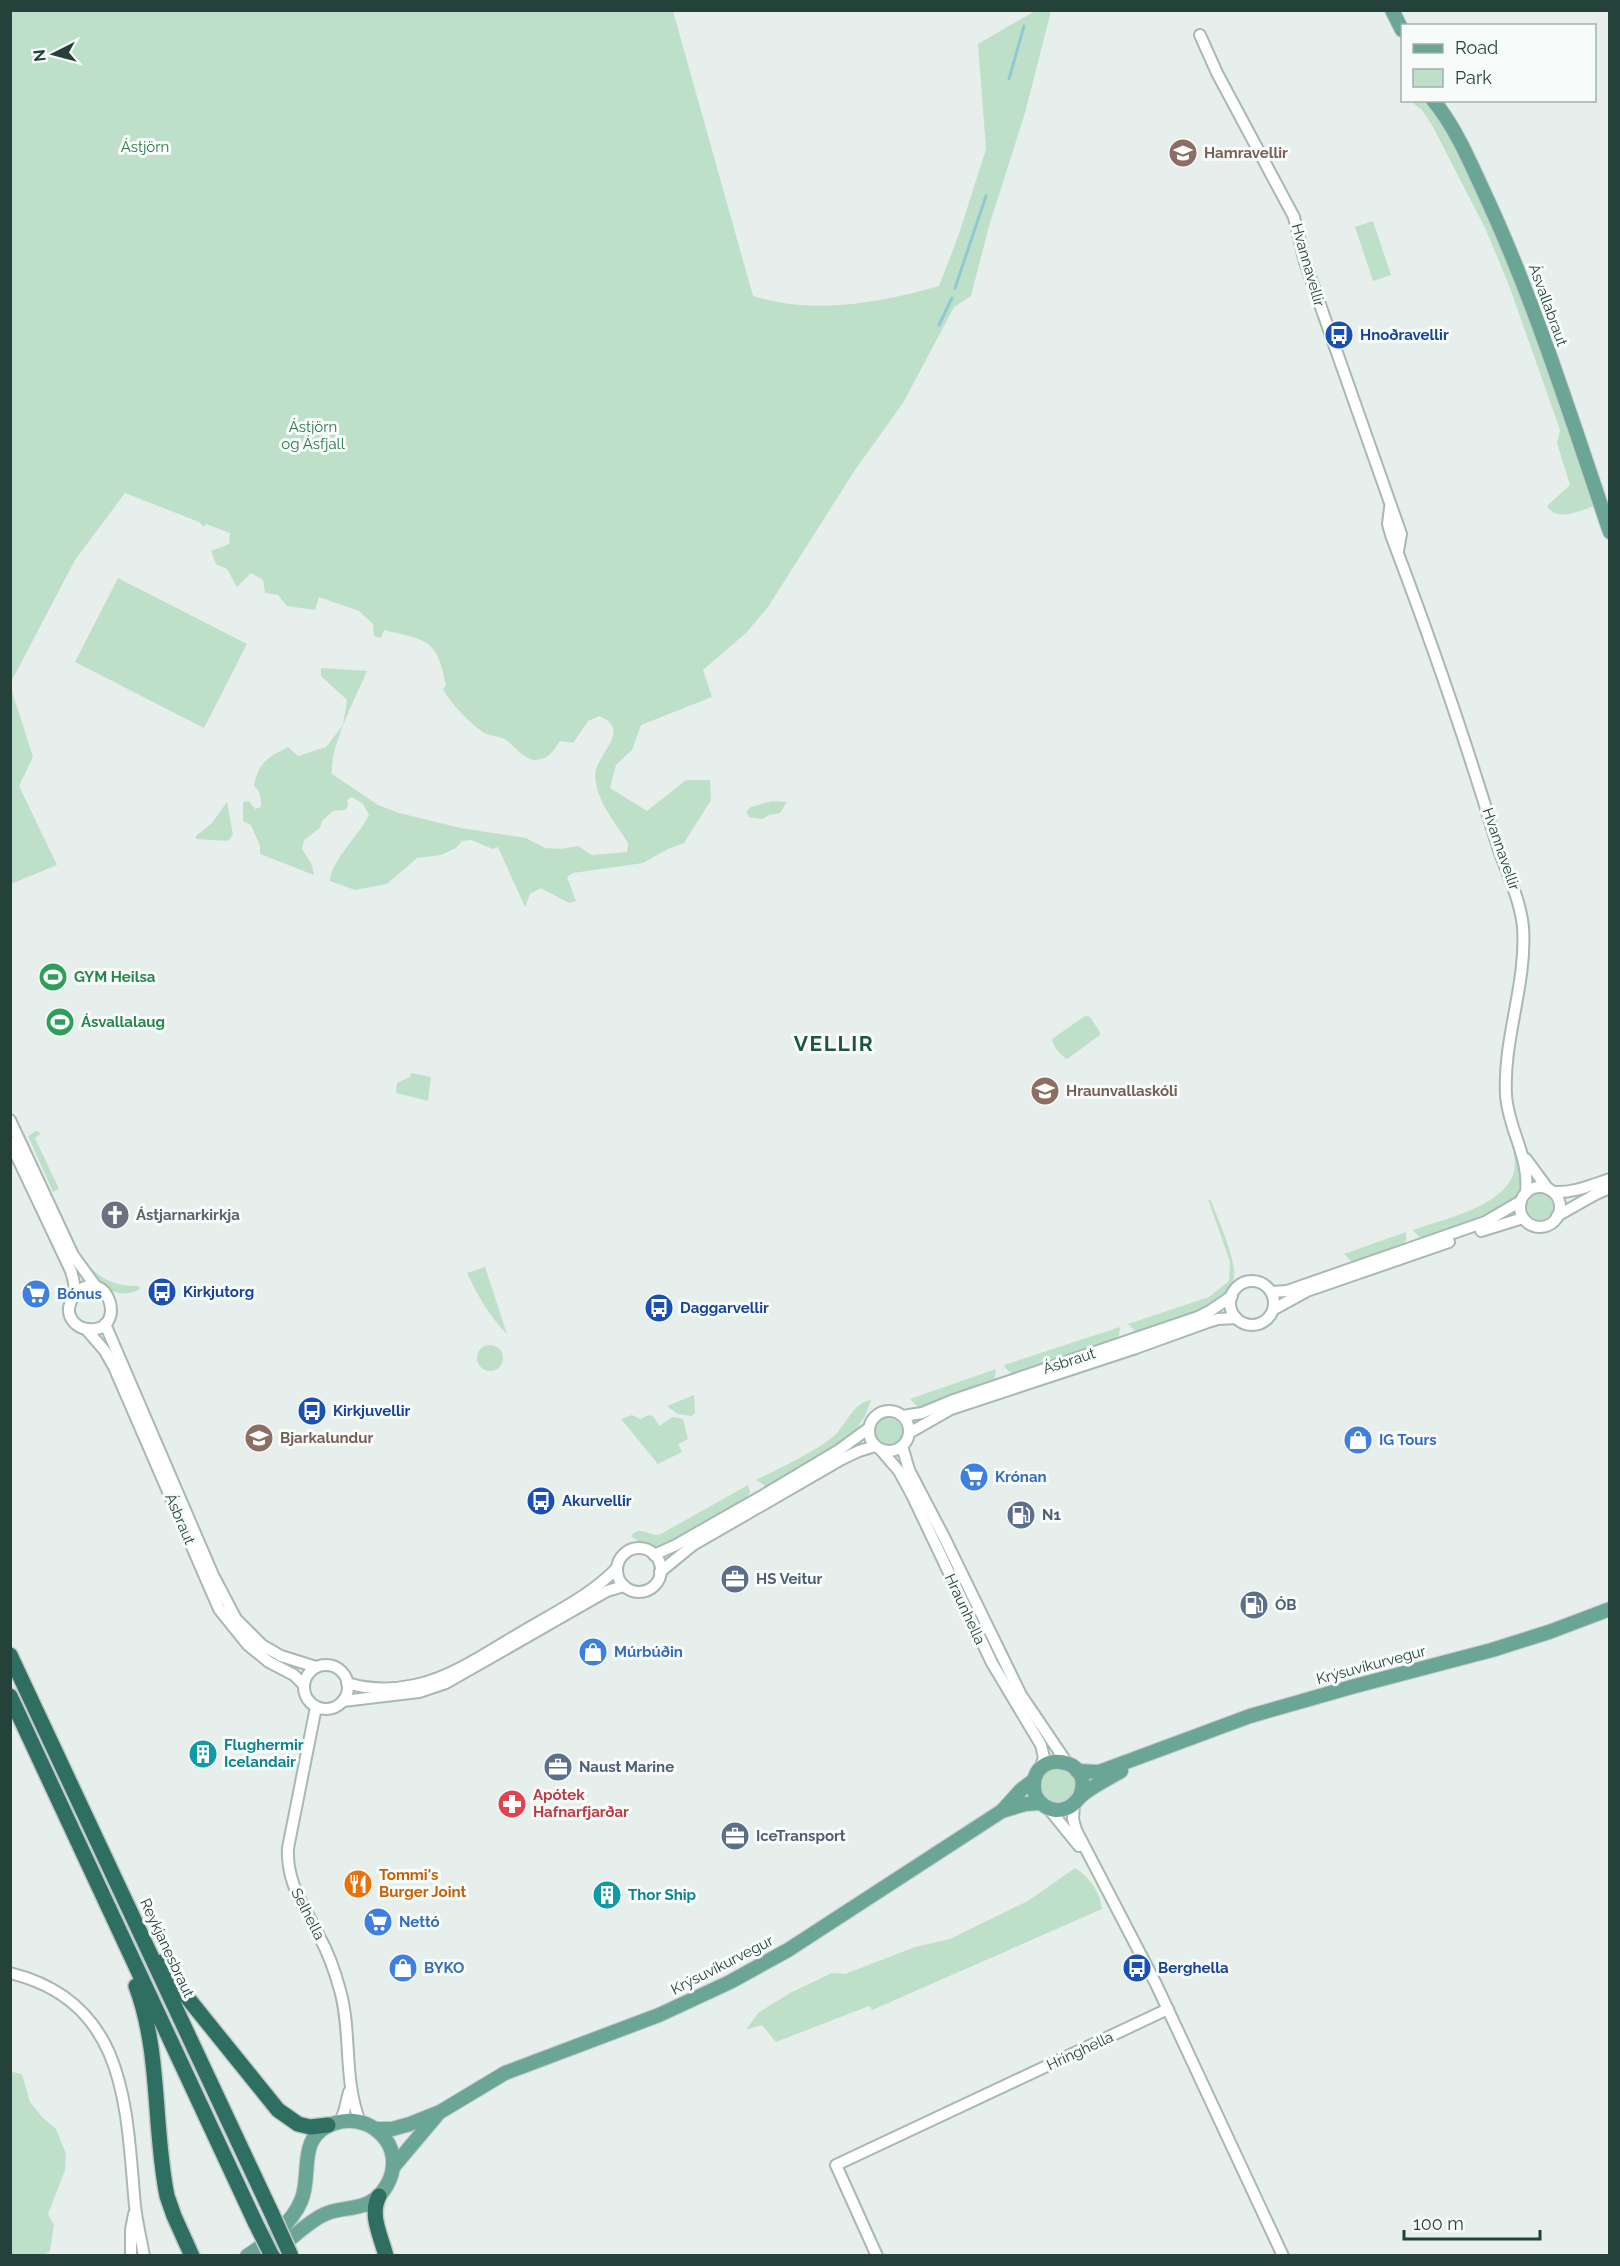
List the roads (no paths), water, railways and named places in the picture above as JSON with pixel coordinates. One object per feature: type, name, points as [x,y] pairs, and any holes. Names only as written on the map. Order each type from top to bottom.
[{"type":"highway","name":"Reykjanesbraut","points":[[10,1655],[291,2256]]},
{"type":"highway","points":[[10,1696],[271,2256]]},
{"type":"highway","points":[[56,1754],[86,1802],[163,1964],[186,1996],[278,2110],[298,2124],[310,2127],[334,2124]]},
{"type":"highway","points":[[59,1801],[85,1874],[129,1966],[141,1998],[152,2051],[166,2188],[174,2216],[192,2256]]},
{"type":"highway","points":[[379,2196],[374,2215],[386,2256]]},
{"type":"main road","points":[[1392,10],[1401,28]]},
{"type":"main road","points":[[1400,10],[1409,24]]},
{"type":"main road","name":"Ásvallabraut","points":[[1434,102],[1449,124],[1475,174],[1516,265],[1610,532]]},
{"type":"main road","name":"Ásvallabraut","points":[[1447,102],[1490,185],[1522,259],[1610,508]]},
{"type":"main road","name":"Krýsuvíkurvegur","points":[[1072,1767],[1099,1772],[1250,1716],[1492,1650],[1610,1609]]},
{"type":"main road","name":"Krýsuvíkurvegur","points":[[1077,1800],[1142,1756]]},
{"type":"main road","points":[[1053,1762],[1072,1767],[1082,1783],[1077,1800],[1062,1810],[1045,1806],[1034,1792],[1037,1774],[1053,1762]]},
{"type":"main road","name":"Krýsuvíkurvegur","points":[[1002,1812],[1037,1774]]},
{"type":"main road","name":"Krýsuvíkurvegur","points":[[376,2129],[401,2127],[440,2112],[505,2073],[669,2011],[760,1966],[1002,1812],[1024,1804],[1045,1806]]},
{"type":"main road","name":"Krýsuvíkurvegur","points":[[379,2196],[391,2178],[394,2166],[440,2112]]},
{"type":"main road","points":[[247,2256],[281,2228],[296,2211],[303,2195],[306,2160],[310,2146],[317,2135],[334,2124],[360,2122],[376,2129],[392,2150],[394,2166]]},
{"type":"main road","points":[[271,2256],[325,2213],[366,2205],[379,2196]]},
{"type":"street","name":"Hvannavellir","points":[[1200,35],[1217,73],[1294,217],[1305,262],[1401,538],[1398,550],[1519,904],[1523,950],[1506,1070],[1506,1097],[1524,1157],[1528,1181],[1524,1196]]},
{"type":"street","points":[[10,1120],[74,1255],[97,1287],[108,1296],[111,1312],[105,1324],[92,1330],[86,1329],[79,1327],[70,1316],[69,1308],[74,1294],[67,1262],[10,1142]]},
{"type":"street","name":"Hvannavellir","points":[[1524,1157],[1550,1190]]},
{"type":"street","points":[[1271,1292],[1287,1291],[1485,1222],[1537,1187],[1568,1193],[1580,1191],[1610,1179]]},
{"type":"street","points":[[1557,1216],[1583,1200],[1610,1188]]},
{"type":"street","points":[[1524,1196],[1521,1212],[1523,1218],[1533,1226],[1542,1227],[1551,1224],[1560,1206],[1550,1190]]},
{"type":"street","points":[[1274,1309],[1274,1297],[1260,1283],[1253,1281],[1240,1285],[1232,1296],[1231,1308],[1236,1318],[1249,1325],[1257,1325],[1268,1319],[1274,1309],[1307,1291],[1523,1218]]},
{"type":"street","points":[[74,1294],[82,1288],[97,1287]]},
{"type":"street","name":"Ásbraut","points":[[903,1416],[922,1413],[962,1397],[1198,1317],[1232,1296]]},
{"type":"street","name":"Ásbraut","points":[[909,1433],[951,1409],[1208,1322],[1236,1318]]},
{"type":"street","name":"Ásbraut","points":[[105,1324],[213,1575],[236,1619],[262,1645],[281,1656],[316,1667]]},
{"type":"street","name":"Ásbraut","points":[[86,1329],[105,1351],[114,1367],[219,1609],[248,1645],[269,1662],[294,1675],[304,1685]]},
{"type":"street","points":[[617,1568],[624,1586],[636,1591],[648,1589],[654,1585],[660,1572],[693,1545],[842,1459],[859,1451],[878,1448],[894,1450],[902,1446],[909,1433],[908,1424],[903,1416],[883,1412],[873,1418],[869,1428],[870,1438],[878,1448]]},
{"type":"street","points":[[654,1555],[762,1496],[839,1450],[869,1428]]},
{"type":"street","name":"Hraunhella","points":[[902,1446],[909,1470],[1021,1695],[1072,1767]]},
{"type":"street","name":"Hraunhella","points":[[878,1448],[891,1460],[904,1479],[992,1663],[1041,1745],[1044,1758],[1037,1774]]},
{"type":"street","points":[[347,1683],[361,1687],[387,1688],[416,1684],[444,1675],[593,1590],[617,1568],[621,1557],[630,1550],[643,1548],[654,1555],[658,1560],[660,1572]]},
{"type":"street","points":[[342,1701],[346,1695],[347,1683],[344,1676],[334,1667],[316,1667],[310,1672],[304,1685],[307,1698],[316,1707],[330,1708],[342,1701],[419,1692],[446,1683],[607,1591],[624,1586]]},
{"type":"street","name":"Selhella","points":[[316,1707],[288,1848],[288,1868],[292,1885],[321,1940],[340,1989],[348,2030],[350,2086],[360,2122]]},
{"type":"street","points":[[1077,1800],[1074,1824],[1168,2009],[1282,2256]]},
{"type":"street","points":[[1045,1806],[1097,1870]]},
{"type":"street","points":[[10,1973],[35,1981],[61,1995],[85,2015],[103,2040],[119,2078],[129,2127],[135,2208],[144,2256]]},
{"type":"street","name":"Hringhella","points":[[877,2256],[836,2165],[1168,2009]]},
{"type":"street","name":"Selhella","points":[[334,2124],[344,2112],[350,2086]]},
{"type":"street","points":[[131,2256],[131,2230],[135,2208]]},
{"type":"waterway","points":[[1009,79],[1024,26]]},
{"type":"waterway","points":[[955,288],[986,196]]},
{"type":"waterway","points":[[939,325],[952,298]]},
{"type":"place","name":"Hamravellir","points":[[1183,153]]},
{"type":"place","name":"Hnoðravellir","points":[[1339,335]]},
{"type":"place","name":"GYM Heilsa","points":[[53,977]]},
{"type":"place","name":"Ásvallalaug","points":[[60,1022]]},
{"type":"place","name":"Hraunvallaskóli","points":[[1045,1091]]},
{"type":"place","name":"Ástjarnarkirkja","points":[[115,1215]]},
{"type":"place","name":"Kirkjutorg","points":[[162,1292]]},
{"type":"place","name":"Bónus","points":[[36,1294]]},
{"type":"place","name":"Daggarvellir","points":[[659,1308]]},
{"type":"place","name":"Kirkjuvellir","points":[[312,1411]]},
{"type":"place","name":"Bjarkalundur","points":[[259,1438]]},
{"type":"place","name":"IG Tours","points":[[1358,1440]]},
{"type":"place","name":"Krónan","points":[[974,1477]]},
{"type":"place","name":"Akurvellir","points":[[541,1501]]},
{"type":"place","name":"N1","points":[[1021,1515]]},
{"type":"place","name":"HS Veitur","points":[[735,1579]]},
{"type":"place","name":"ÓB","points":[[1254,1605]]},
{"type":"place","name":"Múrbúðin","points":[[593,1652]]},
{"type":"place","name":"Flughermir Icelandair","points":[[203,1754]]},
{"type":"place","name":"Naust Marine","points":[[558,1767]]},
{"type":"place","name":"Apótek Hafnarfjarðar","points":[[512,1804]]},
{"type":"place","name":"IceTransport","points":[[735,1836]]},
{"type":"place","name":"Tommi's Burger Joint","points":[[358,1884]]},
{"type":"place","name":"Thor Ship","points":[[607,1895]]},
{"type":"place","name":"Nettó","points":[[378,1922]]},
{"type":"place","name":"BYKO","points":[[403,1968]]},
{"type":"place","name":"Berghella","points":[[1137,1968]]},
{"type":"district","name":"VELLIR","points":[[834,1043]]},
{"type":"park label","name":"Ástjörn","points":[[145,147]]},
{"type":"park label","name":"Ástjörn og Ásfjall","points":[[313,436]]}]
